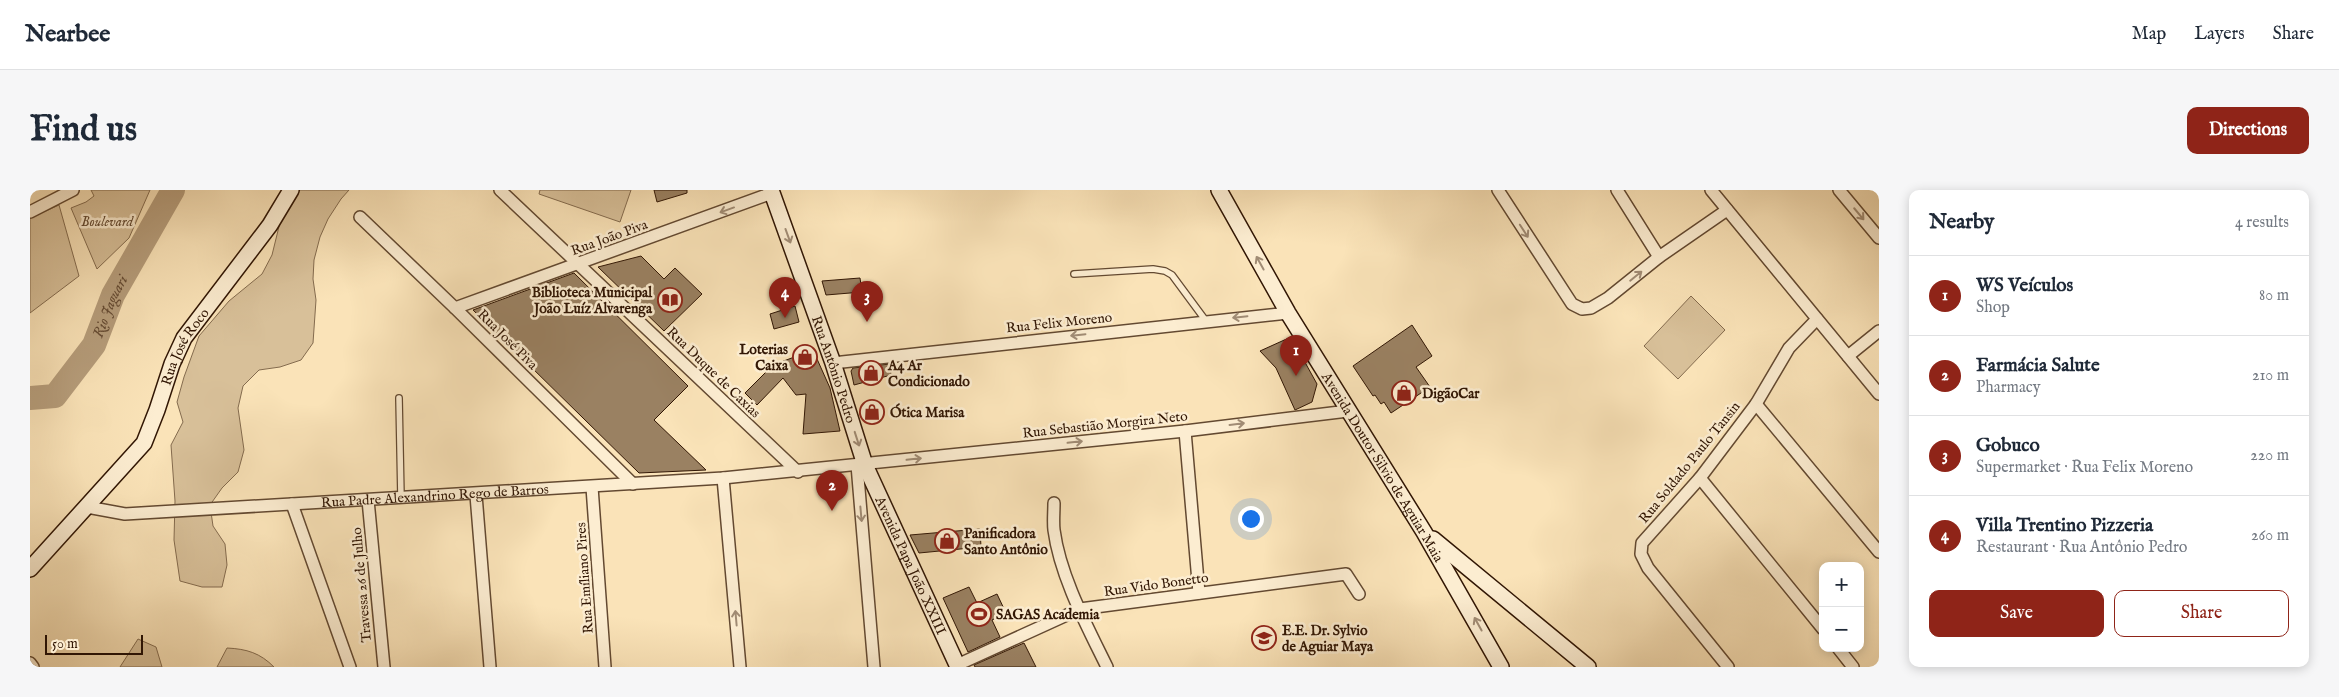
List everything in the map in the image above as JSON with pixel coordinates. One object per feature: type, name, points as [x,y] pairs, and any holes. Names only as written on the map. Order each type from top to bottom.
[{"type":"main road","name":"Rua José Roco","points":[[87,507],[144,443],[172,364],[184,338],[270,225],[291,190]]},
{"type":"main road","name":"Avenida Doutor Silvio de Aguiar Maia","points":[[1219,190],[1288,312],[1424,532],[1502,667]]},
{"type":"main road","name":"Rua Antônio Pedro","points":[[772,191],[833,363],[861,465]]},
{"type":"main road","name":"Avenida Papa João XXIII","points":[[861,465],[958,666]]},
{"type":"main road","points":[[30,569],[87,507]]},
{"type":"main road","points":[[1424,532],[1588,667]]},
{"type":"main road","points":[[1460,594],[1481,580]]},
{"type":"street","name":"Rua Duque de Caxias","points":[[500,190],[798,472]]},
{"type":"street","points":[[1498,190],[1572,304],[1582,309],[1591,308],[1608,298],[1659,257],[1727,210]]},
{"type":"street","points":[[1617,190],[1659,257]]},
{"type":"street","points":[[1711,190],[1879,394]]},
{"type":"street","points":[[1839,190],[1879,238]]},
{"type":"street","points":[[30,212],[69,191]]},
{"type":"street","name":"Rua João Piva","points":[[455,308],[579,264],[772,191]]},
{"type":"street","name":"Rua José Piva","points":[[360,217],[633,484]]},
{"type":"street","name":"Rua Felix Moreno","points":[[833,363],[1288,312]]},
{"type":"street","name":"Rua Soldado Paulo Tansin","points":[[1728,667],[1648,568],[1641,554],[1642,543],[1700,478],[1756,404],[1789,348],[1817,319]]},
{"type":"street","points":[[1848,356],[1879,330]]},
{"type":"street","points":[[1756,404],[1879,552]]},
{"type":"street","name":"Rua Sebastião Morgira Neto","points":[[861,465],[1185,431],[1348,410]]},
{"type":"street","points":[[1185,431],[1199,593]]},
{"type":"street","name":"Rua Padre Alexandrino Rego de Barros","points":[[87,507],[125,514],[592,487],[798,472],[861,465]]},
{"type":"street","points":[[861,465],[874,667]]},
{"type":"street","points":[[723,478],[740,667],[735,667]]},
{"type":"street","points":[[1700,478],[1819,624]]},
{"type":"street","name":"Rua Emíliano Pires","points":[[592,487],[605,667]]},
{"type":"street","points":[[476,494],[490,667]]},
{"type":"street","name":"Travessa 26 de Julho","points":[[368,500],[384,667]]},
{"type":"street","points":[[1054,503],[1054,529],[1059,554],[1080,609],[1107,667]]},
{"type":"street","points":[[292,504],[350,667]]},
{"type":"street","name":"Rua Vido Bonetto","points":[[958,666],[1080,609],[1346,574],[1359,594]]},
{"type":"street","points":[[1841,652],[1853,667]]},
{"type":"street","points":[[30,664],[33,667]]},
{"type":"lane","points":[[1074,274],[1153,269],[1165,271],[1172,275],[1206,321]]},
{"type":"lane","points":[[399,398],[401,498]]},
{"type":"green space","name":"Boulevard","points":[[91,190],[150,190],[129,238],[97,269],[71,208],[86,202],[94,196]]},
{"type":"green space","points":[[288,190],[349,190],[328,219],[320,237],[314,260],[313,279],[316,300],[313,343],[301,360],[280,367],[259,370],[243,386],[238,408],[244,450],[238,472],[222,488],[210,505],[213,526],[225,544],[227,565],[222,587],[202,587],[180,581],[174,540],[175,501],[171,445],[183,422],[177,402],[199,336],[229,301],[262,274],[272,255]]},
{"type":"green space","points":[[540,190],[631,190],[620,222],[539,194]]},
{"type":"green space","points":[[59,205],[79,276],[30,313],[30,218]]},
{"type":"green space","points":[[1691,296],[1725,330],[1678,379],[1644,346]]},
{"type":"green space","points":[[138,639],[156,647],[162,667],[120,667]]},
{"type":"green space","points":[[227,648],[241,649],[253,653],[264,658],[274,667],[217,667]]},
{"type":"building","points":[[654,190],[687,190],[687,193],[657,202]]},
{"type":"building","points":[[641,256],[664,279],[675,268],[702,294],[664,331],[598,267]]},
{"type":"building","points":[[574,273],[688,386],[654,420],[706,470],[639,473],[473,310]]},
{"type":"building","points":[[860,278],[862,292],[826,295],[822,281]]},
{"type":"building","points":[[795,306],[799,322],[774,329],[770,314]]},
{"type":"building","points":[[1412,325],[1432,356],[1416,367],[1430,387],[1391,413],[1384,402],[1381,404],[1375,395],[1373,396],[1353,366]]},
{"type":"building","points":[[1291,337],[1317,384],[1312,402],[1295,410],[1276,368],[1260,351]]},
{"type":"building","points":[[813,350],[830,388],[840,431],[803,434],[806,394],[796,395],[783,378],[757,405],[745,393],[773,365]]},
{"type":"building","name":"A4 Ar Condicionado","points":[[890,364],[891,375],[854,385],[851,371],[853,368]]},
{"type":"building","name":"Panificadora Santo Antônio","points":[[980,529],[981,547],[919,553],[910,535]]},
{"type":"building","points":[[969,587],[977,603],[997,594],[1006,613],[992,620],[1000,637],[968,652],[943,598]]},
{"type":"building","points":[[1024,643],[1036,667],[975,667],[974,665]]},
{"type":"waterway","name":"Rio Jaguari","points":[[30,398],[55,396],[94,345],[113,295],[173,190]]},
{"type":"place","name":"Biblioteca Municipal João Luíz Alvarenga","points":[[670,300]]},
{"type":"place","name":"Villa Trentino Pizzeria","points":[[785,318]]},
{"type":"place","name":"Gobuco","points":[[867,322]]},
{"type":"place","name":"Loterias Caixa","points":[[805,357]]},
{"type":"place","name":"A4 Ar Condicionado","points":[[871,373]]},
{"type":"place","name":"WS Veículos","points":[[1296,376]]},
{"type":"place","name":"DigãoCar","points":[[1404,393]]},
{"type":"place","name":"Ótica Marisa","points":[[872,412]]},
{"type":"place","name":"Farmácia Salute","points":[[832,511]]},
{"type":"place","name":"Panificadora Santo Antônio","points":[[947,541]]},
{"type":"place","name":"SAGAS Academia","points":[[979,614]]},
{"type":"place","name":"E.E. Dr. Sylvio de Aguiar Maya","points":[[1264,638]]}]
